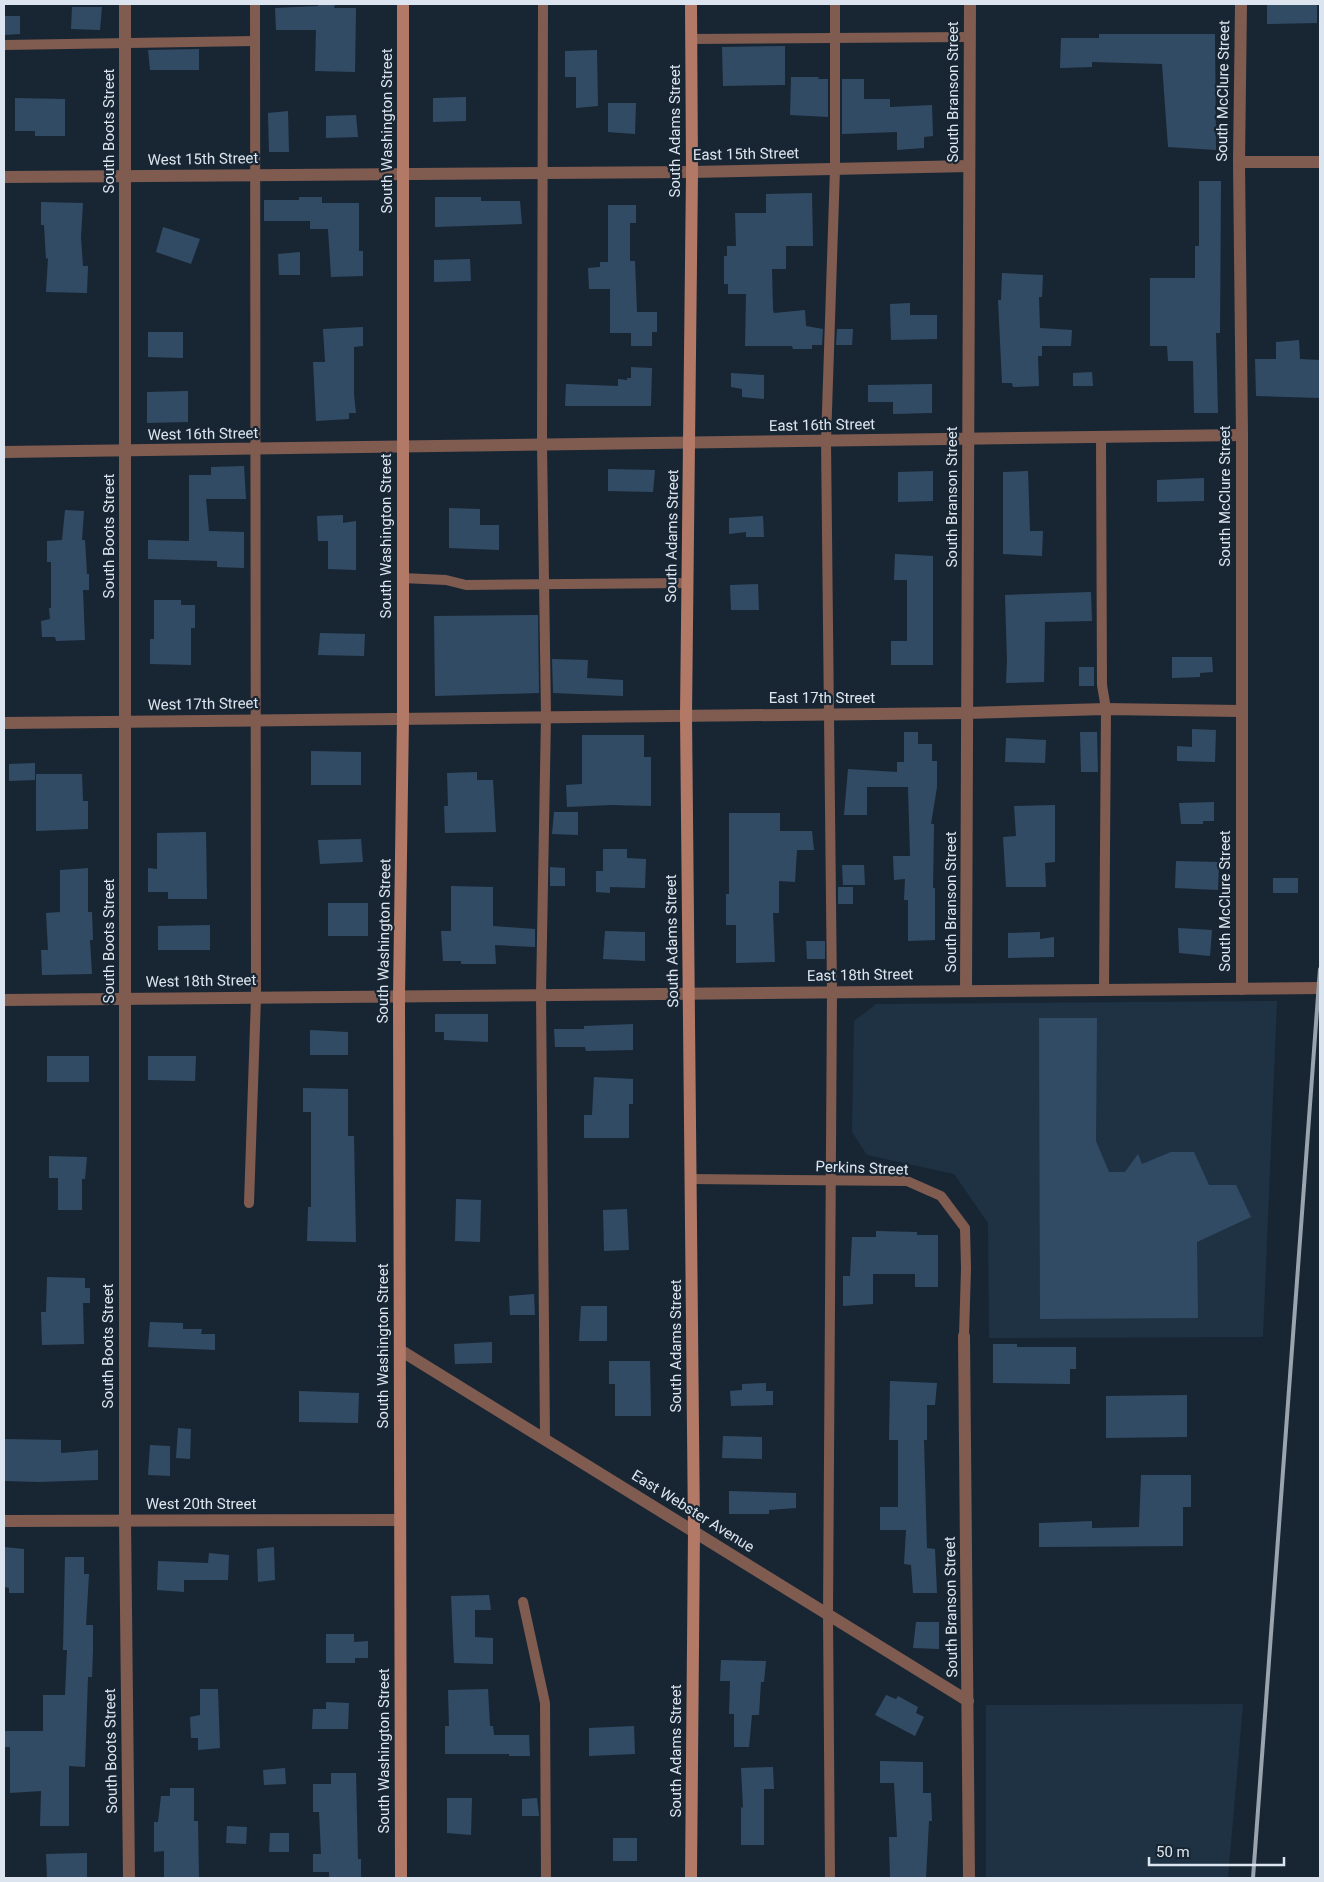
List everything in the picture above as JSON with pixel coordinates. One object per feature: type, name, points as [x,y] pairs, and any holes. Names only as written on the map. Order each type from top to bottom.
[{"type":"main road","name":"South Washington Street","points":[[401,1878],[399,996],[403,717],[403,4]]},
{"type":"main road","name":"South Adams Street","points":[[691,4],[692,172],[686,715],[694,1530],[691,1878]]},
{"type":"street","name":"South Boots Street","points":[[125,4],[124,1520],[129,1878]]},
{"type":"street","name":"South Branson Street","points":[[966,991],[970,4]]},
{"type":"street","name":"South McClure Street","points":[[1241,4],[1239,162],[1242,435],[1240,711],[1242,989]]},
{"type":"street","points":[[1239,162],[1320,162]]},
{"type":"street","name":"East 15th Street","points":[[403,173],[692,172],[969,166]]},
{"type":"street","name":"West 15th Street","points":[[4,177],[403,173]]},
{"type":"street","name":"East 16th Street","points":[[402,447],[1242,435]]},
{"type":"street","name":"West 16th Street","points":[[4,452],[402,447]]},
{"type":"street","name":"East 17th Street","points":[[403,717],[967,713],[1106,710],[1240,711]]},
{"type":"street","name":"West 17th Street","points":[[4,723],[403,717]]},
{"type":"street","name":"East 18th Street","points":[[399,996],[1320,988]]},
{"type":"street","name":"West 18th Street","points":[[4,1000],[399,996]]},
{"type":"street","name":"South Branson Street","points":[[964,1336],[969,1878]]},
{"type":"street","name":"East Webster Avenue","points":[[400,1350],[968,1700]]},
{"type":"street","name":"West 20th Street","points":[[4,1521],[399,1520]]},
{"type":"lane","points":[[249,1203],[256,997],[255,4]]},
{"type":"lane","points":[[543,4],[542,445],[546,716],[541,994],[545,1438]]},
{"type":"lane","points":[[830,1878],[828,1614],[832,992],[826,441],[835,168],[835,4]]},
{"type":"lane","points":[[691,39],[970,37]]},
{"type":"lane","points":[[4,46],[255,40]]},
{"type":"lane","points":[[1102,437],[1102,684],[1106,710],[1104,990]]},
{"type":"lane","points":[[402,578],[446,580],[466,585],[688,583]]},
{"type":"lane","name":"Perkins Street","points":[[691,1178],[907,1181],[941,1196],[965,1228],[964,1336]]},
{"type":"lane","points":[[523,1602],[545,1703],[546,1878]]},
{"type":"shaded area","points":[[1277,1001],[1263,1337],[989,1338],[988,1223],[954,1174],[867,1155],[852,1132],[854,1021],[876,1004]]},
{"type":"shaded area","points":[[1243,1704],[1228,1878],[986,1878],[986,1705]]},
{"type":"building","points":[[318,4],[335,4],[334,8],[356,8],[355,72],[315,71],[316,30],[276,30],[275,8],[318,6]]},
{"type":"building","points":[[1267,4],[1317,4],[1317,23],[1267,24]]},
{"type":"building","points":[[72,7],[102,7],[100,30],[71,29]]},
{"type":"building","points":[[4,16],[20,16],[20,34],[4,35]]},
{"type":"building","points":[[1099,34],[1215,34],[1216,150],[1168,147],[1162,64],[1092,62],[1092,67],[1060,68],[1061,38],[1099,38]]},
{"type":"building","points":[[785,46],[785,85],[723,86],[722,47]]},
{"type":"building","points":[[199,49],[199,70],[150,70],[148,50]]},
{"type":"building","points":[[597,50],[598,106],[576,108],[576,77],[565,77],[565,51]]},
{"type":"building","points":[[791,77],[819,77],[818,79],[828,79],[828,117],[790,115]]},
{"type":"building","points":[[842,79],[864,79],[864,99],[890,99],[890,107],[932,105],[933,136],[924,137],[924,148],[897,150],[897,132],[842,134]]},
{"type":"building","points":[[466,97],[466,121],[433,122],[433,98]]},
{"type":"building","points":[[15,98],[65,99],[65,136],[35,136],[35,131],[15,131]]},
{"type":"building","points":[[608,103],[636,103],[635,134],[608,132]]},
{"type":"building","points":[[288,111],[289,152],[269,152],[268,113]]},
{"type":"building","points":[[356,115],[358,137],[326,138],[326,116]]},
{"type":"building","points":[[1199,181],[1221,181],[1220,333],[1216,333],[1218,413],[1194,413],[1193,361],[1168,361],[1167,346],[1150,346],[1150,278],[1195,278],[1195,246],[1199,246]]},
{"type":"building","points":[[812,193],[813,246],[786,246],[786,269],[772,269],[773,310],[774,313],[805,310],[806,326],[823,329],[822,345],[812,345],[812,349],[793,349],[792,346],[745,346],[746,294],[728,294],[728,284],[724,284],[724,256],[727,256],[727,246],[736,246],[735,213],[766,213],[766,194]]},
{"type":"building","points":[[299,197],[322,197],[322,203],[359,203],[359,251],[363,251],[363,276],[331,277],[328,229],[310,229],[310,221],[264,221],[264,200],[299,200]]},
{"type":"building","points":[[435,197],[481,197],[481,201],[520,201],[522,224],[435,227]]},
{"type":"building","points":[[41,202],[83,203],[81,237],[83,266],[88,266],[87,293],[46,292],[48,258],[46,259],[44,225],[41,225]]},
{"type":"building","points":[[608,205],[636,205],[636,223],[630,223],[630,261],[635,261],[637,312],[657,312],[657,332],[652,332],[652,346],[631,346],[631,333],[610,333],[610,289],[589,289],[588,268],[600,267],[600,262],[608,262]]},
{"type":"building","points":[[163,227],[200,239],[191,264],[156,252]]},
{"type":"building","points":[[300,252],[300,275],[279,275],[278,254]]},
{"type":"building","points":[[470,259],[471,281],[434,282],[434,260]]},
{"type":"building","points":[[1002,273],[1043,275],[1042,297],[1039,297],[1040,328],[1072,330],[1071,346],[1042,346],[1042,356],[1038,356],[1039,386],[1013,387],[1012,383],[1002,383],[998,300],[1001,300]]},
{"type":"building","points":[[910,303],[910,315],[937,315],[937,339],[891,340],[890,304]]},
{"type":"building","points":[[363,327],[363,346],[354,347],[356,413],[349,413],[349,419],[316,421],[313,362],[325,362],[323,329]]},
{"type":"building","points":[[837,329],[853,329],[852,345],[836,345]]},
{"type":"building","points":[[148,332],[183,332],[183,358],[148,357]]},
{"type":"building","points":[[1299,340],[1300,359],[1320,360],[1320,398],[1256,396],[1255,359],[1276,359],[1276,342]]},
{"type":"building","points":[[631,367],[652,368],[651,406],[565,406],[566,384],[618,386],[618,379],[627,380],[627,378],[631,378]]},
{"type":"building","points":[[1092,372],[1093,386],[1073,386],[1073,373]]},
{"type":"building","points":[[731,373],[764,375],[764,399],[742,397],[742,389],[731,387]]},
{"type":"building","points":[[932,384],[932,413],[893,414],[893,402],[868,402],[868,385]]},
{"type":"building","points":[[188,391],[188,422],[147,423],[147,392]]},
{"type":"building","points":[[244,466],[246,499],[206,499],[209,531],[244,532],[244,568],[217,567],[217,561],[148,559],[148,540],[189,541],[189,475],[211,475],[211,467]]},
{"type":"building","points":[[608,469],[655,470],[653,492],[608,491]]},
{"type":"building","points":[[933,471],[933,501],[898,502],[898,472]]},
{"type":"building","points":[[1028,471],[1030,531],[1043,531],[1042,556],[1003,554],[1003,472]]},
{"type":"building","points":[[1204,478],[1204,501],[1157,502],[1157,480]]},
{"type":"building","points":[[449,508],[480,509],[480,525],[499,525],[499,550],[449,548]]},
{"type":"building","points":[[65,510],[84,511],[82,540],[85,540],[87,574],[89,574],[89,590],[83,590],[85,640],[56,641],[55,637],[42,637],[41,621],[50,619],[49,608],[51,608],[51,562],[47,562],[47,541],[62,540]]},
{"type":"building","points":[[343,515],[343,523],[356,521],[356,570],[328,569],[328,541],[318,541],[317,516]]},
{"type":"building","points":[[763,516],[764,537],[746,537],[746,532],[729,534],[729,518]]},
{"type":"building","points":[[895,554],[933,556],[933,665],[891,665],[891,641],[907,641],[907,580],[894,580]]},
{"type":"building","points":[[758,584],[759,610],[731,610],[730,585]]},
{"type":"building","points":[[1091,592],[1092,621],[1045,622],[1044,682],[1006,683],[1005,595]]},
{"type":"building","points":[[154,600],[181,600],[181,605],[195,605],[195,628],[191,628],[191,665],[150,664],[150,639],[154,639]]},
{"type":"building","points":[[538,615],[539,693],[435,696],[434,616]]},
{"type":"building","points":[[320,633],[365,634],[364,656],[318,655]]},
{"type":"building","points":[[1172,657],[1212,657],[1213,672],[1200,673],[1200,677],[1172,678]]},
{"type":"building","points":[[552,659],[588,660],[587,678],[623,680],[623,696],[553,693]]},
{"type":"building","points":[[1079,667],[1094,667],[1094,686],[1079,686]]},
{"type":"building","points":[[1192,729],[1216,730],[1215,762],[1177,761],[1177,746],[1192,747]]},
{"type":"building","points":[[904,732],[918,732],[918,744],[932,744],[932,761],[937,761],[937,787],[931,824],[934,824],[933,888],[935,888],[935,940],[908,941],[908,900],[904,900],[905,879],[894,880],[893,856],[910,856],[908,787],[867,787],[867,815],[844,815],[848,769],[897,772],[897,762],[904,762]]},
{"type":"building","points":[[1080,732],[1097,732],[1098,772],[1081,772]]},
{"type":"building","points":[[582,735],[644,735],[644,757],[651,757],[651,806],[567,807],[566,785],[582,784]]},
{"type":"building","points":[[1006,738],[1046,740],[1045,763],[1005,762]]},
{"type":"building","points":[[311,751],[361,752],[361,785],[311,785]]},
{"type":"building","points":[[35,763],[35,780],[9,781],[9,764]]},
{"type":"building","points":[[477,772],[477,780],[493,780],[496,832],[445,833],[444,806],[448,806],[447,773]]},
{"type":"building","points":[[36,774],[82,774],[83,801],[88,801],[88,829],[36,831]]},
{"type":"building","points":[[1214,802],[1214,821],[1203,821],[1203,824],[1181,824],[1179,803]]},
{"type":"building","points":[[1055,805],[1055,862],[1045,863],[1046,887],[1006,887],[1003,837],[1016,836],[1014,806]]},
{"type":"building","points":[[554,812],[578,812],[578,835],[552,834]]},
{"type":"building","points":[[729,813],[780,813],[780,831],[812,831],[814,850],[797,850],[795,882],[779,881],[779,913],[773,913],[775,962],[736,963],[736,925],[726,925],[726,894],[729,894]]},
{"type":"building","points":[[206,832],[207,899],[168,899],[168,892],[148,892],[148,868],[157,869],[157,833]]},
{"type":"building","points":[[361,839],[363,862],[320,864],[318,840]]},
{"type":"building","points":[[603,849],[627,849],[627,858],[646,859],[645,888],[610,887],[610,893],[596,892],[596,871],[603,871]]},
{"type":"building","points":[[1176,861],[1219,862],[1218,890],[1175,888]]},
{"type":"building","points":[[842,865],[864,865],[865,885],[843,885]]},
{"type":"building","points":[[550,867],[565,868],[565,886],[550,886]]},
{"type":"building","points":[[88,868],[88,912],[92,912],[93,940],[90,940],[92,974],[42,975],[41,950],[48,950],[46,913],[60,912],[60,870]]},
{"type":"building","points":[[1273,878],[1298,878],[1298,893],[1273,893]]},
{"type":"building","points":[[451,886],[493,887],[493,926],[535,929],[535,947],[495,945],[496,964],[461,964],[461,961],[443,961],[441,931],[451,931]]},
{"type":"building","points":[[838,887],[853,887],[853,904],[838,904]]},
{"type":"building","points":[[328,903],[368,903],[368,936],[328,936]]},
{"type":"building","points":[[210,925],[210,950],[158,950],[158,926]]},
{"type":"building","points":[[1178,928],[1212,930],[1210,956],[1179,953]]},
{"type":"building","points":[[605,931],[645,932],[645,961],[603,959]]},
{"type":"building","points":[[1040,932],[1040,939],[1054,937],[1054,957],[1008,958],[1008,933]]},
{"type":"building","points":[[806,941],[825,941],[825,959],[807,959]]},
{"type":"building","points":[[435,1014],[488,1014],[488,1042],[444,1040],[444,1032],[435,1032]]},
{"type":"building","points":[[1039,1018],[1097,1018],[1096,1141],[1109,1172],[1125,1172],[1138,1154],[1142,1164],[1171,1152],[1194,1152],[1209,1185],[1236,1185],[1251,1217],[1197,1242],[1198,1318],[1040,1319]]},
{"type":"building","points":[[633,1024],[633,1050],[586,1051],[585,1047],[555,1047],[554,1029],[584,1029],[584,1026]]},
{"type":"building","points":[[310,1030],[348,1032],[348,1055],[310,1055]]},
{"type":"building","points":[[47,1056],[89,1056],[89,1082],[47,1082]]},
{"type":"building","points":[[148,1056],[196,1056],[195,1081],[148,1080]]},
{"type":"building","points":[[594,1077],[633,1079],[633,1104],[629,1104],[629,1138],[584,1138],[584,1115],[592,1115]]},
{"type":"building","points":[[303,1088],[348,1089],[348,1136],[354,1136],[356,1242],[307,1241],[308,1207],[311,1207],[311,1112],[303,1112]]},
{"type":"building","points":[[49,1156],[87,1157],[85,1179],[82,1179],[82,1210],[58,1210],[58,1178],[49,1178]]},
{"type":"building","points":[[456,1199],[481,1200],[480,1242],[455,1241]]},
{"type":"building","points":[[627,1209],[629,1250],[604,1251],[603,1210]]},
{"type":"building","points":[[876,1231],[917,1232],[917,1235],[938,1235],[938,1287],[915,1287],[915,1274],[873,1274],[873,1304],[843,1306],[843,1276],[850,1276],[852,1237],[876,1237]]},
{"type":"building","points":[[47,1277],[85,1278],[85,1288],[90,1288],[90,1303],[83,1303],[84,1344],[42,1345],[41,1312],[46,1312]]},
{"type":"building","points":[[534,1294],[535,1315],[510,1315],[509,1296]]},
{"type":"building","points":[[581,1306],[607,1306],[607,1341],[579,1341]]},
{"type":"building","points":[[150,1322],[183,1323],[183,1329],[202,1329],[201,1334],[215,1334],[215,1350],[148,1347]]},
{"type":"building","points":[[492,1342],[492,1363],[455,1364],[454,1344]]},
{"type":"building","points":[[993,1344],[1017,1344],[1017,1347],[1076,1347],[1076,1369],[1070,1369],[1070,1384],[993,1383]]},
{"type":"building","points":[[609,1361],[650,1361],[651,1416],[615,1416],[615,1384],[609,1384]]},
{"type":"building","points":[[890,1381],[937,1383],[935,1405],[927,1405],[927,1440],[924,1440],[927,1548],[935,1549],[937,1593],[913,1593],[911,1565],[904,1564],[906,1530],[880,1530],[880,1507],[898,1507],[898,1440],[889,1440]]},
{"type":"building","points":[[766,1383],[766,1391],[773,1391],[773,1405],[731,1406],[730,1391],[742,1390],[742,1384]]},
{"type":"building","points":[[299,1391],[359,1393],[358,1423],[299,1422]]},
{"type":"building","points":[[1187,1395],[1187,1437],[1106,1438],[1106,1396]]},
{"type":"building","points":[[178,1428],[191,1429],[190,1459],[176,1458]]},
{"type":"building","points":[[723,1436],[762,1437],[762,1459],[722,1458]]},
{"type":"building","points":[[4,1439],[61,1440],[61,1453],[98,1450],[98,1480],[4,1481]]},
{"type":"building","points":[[150,1445],[170,1446],[170,1476],[148,1475]]},
{"type":"building","points":[[1141,1475],[1191,1475],[1191,1507],[1183,1507],[1183,1546],[1039,1547],[1039,1523],[1092,1521],[1092,1528],[1139,1527]]},
{"type":"building","points":[[729,1491],[796,1493],[796,1508],[769,1510],[769,1514],[729,1514]]},
{"type":"building","points":[[4,1547],[24,1549],[24,1593],[9,1593],[9,1588],[4,1587]]},
{"type":"building","points":[[274,1547],[275,1580],[258,1582],[257,1549]]},
{"type":"building","points":[[209,1553],[229,1555],[228,1580],[184,1580],[184,1592],[157,1590],[158,1561],[208,1563]]},
{"type":"building","points":[[65,1557],[84,1557],[84,1574],[89,1574],[86,1625],[93,1625],[93,1650],[92,1677],[88,1677],[85,1767],[69,1766],[69,1826],[40,1826],[41,1791],[10,1793],[10,1747],[5,1747],[5,1731],[43,1731],[43,1695],[65,1695],[67,1650],[63,1650]]},
{"type":"building","points":[[489,1595],[491,1610],[475,1610],[475,1637],[493,1638],[493,1664],[454,1663],[451,1596]]},
{"type":"building","points":[[916,1622],[939,1622],[939,1649],[913,1648]]},
{"type":"building","points":[[326,1634],[354,1634],[354,1642],[368,1641],[368,1658],[355,1658],[355,1663],[326,1663]]},
{"type":"building","points":[[721,1660],[766,1661],[764,1682],[761,1682],[759,1715],[752,1715],[749,1747],[734,1747],[734,1714],[729,1714],[730,1681],[720,1681]]},
{"type":"building","points":[[200,1689],[218,1689],[220,1748],[198,1750],[198,1738],[191,1738],[190,1717],[200,1715]]},
{"type":"building","points":[[488,1689],[490,1726],[493,1726],[494,1735],[529,1735],[530,1756],[509,1756],[509,1754],[445,1754],[445,1726],[449,1726],[448,1690]]},
{"type":"building","points":[[886,1695],[896,1699],[898,1696],[918,1707],[916,1713],[924,1717],[915,1736],[875,1715]]},
{"type":"building","points":[[326,1702],[349,1703],[348,1729],[312,1729],[313,1709],[326,1709]]},
{"type":"building","points":[[634,1726],[635,1754],[589,1756],[589,1728]]},
{"type":"building","points":[[880,1761],[923,1762],[923,1793],[931,1793],[932,1821],[929,1821],[926,1878],[890,1878],[889,1837],[897,1837],[894,1783],[880,1783]]},
{"type":"building","points":[[773,1767],[774,1789],[764,1789],[764,1845],[741,1845],[741,1807],[743,1808],[741,1768]]},
{"type":"building","points":[[285,1768],[286,1784],[264,1785],[263,1770]]},
{"type":"building","points":[[331,1773],[356,1773],[358,1859],[361,1859],[361,1878],[329,1878],[329,1872],[313,1872],[313,1854],[321,1854],[319,1812],[313,1812],[313,1784],[331,1784]]},
{"type":"building","points":[[170,1788],[194,1788],[194,1821],[198,1821],[199,1878],[164,1878],[164,1851],[154,1852],[154,1822],[158,1822],[161,1796],[170,1796]]},
{"type":"building","points":[[447,1798],[472,1798],[471,1835],[447,1833]]},
{"type":"building","points":[[537,1798],[539,1816],[522,1816],[522,1799]]},
{"type":"building","points":[[227,1826],[247,1827],[246,1844],[226,1843]]},
{"type":"building","points":[[270,1833],[289,1833],[289,1852],[269,1852]]},
{"type":"building","points":[[613,1838],[637,1838],[637,1861],[613,1861]]},
{"type":"building","points":[[87,1853],[87,1878],[47,1878],[46,1854]]},
{"type":"railway","points":[[1253,1878],[1320,969]]}]
